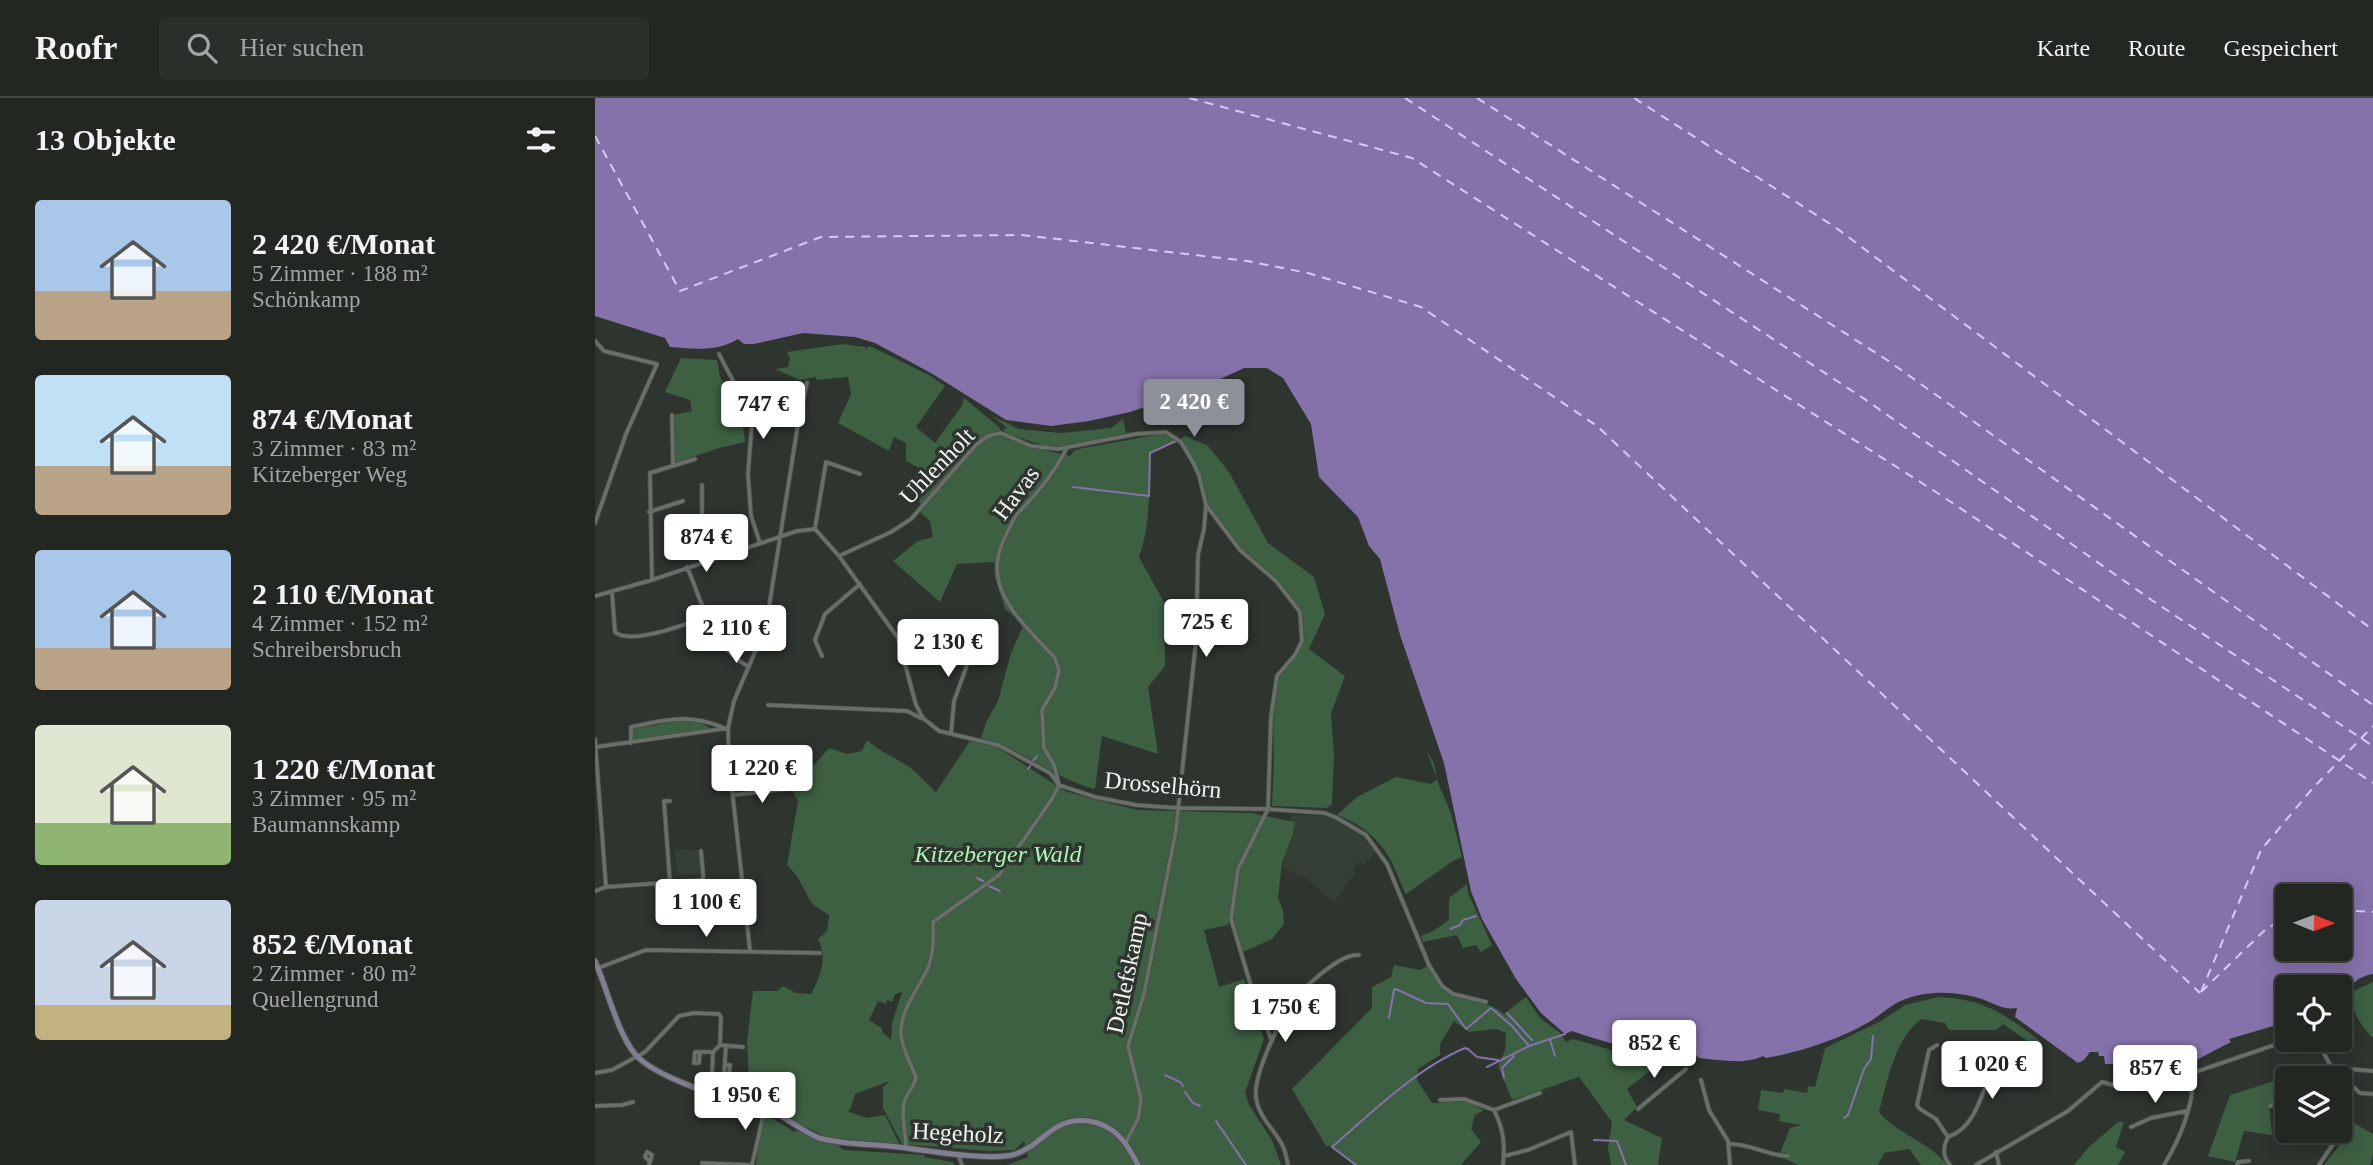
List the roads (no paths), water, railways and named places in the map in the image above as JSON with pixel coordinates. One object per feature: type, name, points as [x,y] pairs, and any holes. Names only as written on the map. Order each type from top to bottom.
[{"type":"street","points":[[595,341],[604,351],[657,364],[641,396],[595,523]]},
{"type":"street","points":[[719,354],[752,422],[748,474],[751,516],[760,543]]},
{"type":"street","points":[[750,951],[726,728],[734,701],[766,626],[807,383]]},
{"type":"street","points":[[672,415],[673,466]]},
{"type":"street","points":[[1067,448],[1136,434],[1162,432],[1177,439],[1196,469],[1206,505],[1240,550],[1276,581],[1300,612],[1302,641],[1277,676],[1271,717],[1268,809],[1238,869],[1231,919],[1254,996],[1272,1041]]},
{"type":"street","name":"Uhlenholt","points":[[839,556],[891,532],[911,519],[976,445],[988,436],[1001,433],[1031,446],[1067,448]]},
{"type":"street","name":"Havas","points":[[1059,785],[1054,765],[1044,748],[1042,710],[1055,688],[1059,670],[1055,658],[1005,603],[996,562],[1000,547],[1017,514],[1055,471],[1067,448]]},
{"type":"street","points":[[652,580],[649,473],[695,459]]},
{"type":"street","points":[[814,529],[826,462],[860,474]]},
{"type":"street","points":[[702,485],[702,563]]},
{"type":"street","points":[[649,512],[683,501]]},
{"type":"street","name":"Detlefskamp","points":[[1126,1142],[1138,1119],[1141,1099],[1128,1046],[1144,994],[1158,911],[1174,842],[1196,641],[1198,555],[1206,505]]},
{"type":"street","points":[[595,596],[652,580],[781,536],[814,529]]},
{"type":"street","points":[[814,529],[839,556],[898,638],[916,705],[923,719]]},
{"type":"street","points":[[687,567],[713,633],[723,647],[748,667]]},
{"type":"street","points":[[822,656],[815,640],[825,614],[860,584]]},
{"type":"street","points":[[612,592],[615,632],[621,636],[642,635],[674,628],[707,617]]},
{"type":"street","points":[[951,735],[954,701],[979,632]]},
{"type":"street","points":[[768,705],[907,711],[916,705]]},
{"type":"street","name":"Drosselhörn","points":[[907,711],[939,731],[998,745],[1050,773],[1059,785],[1095,797],[1136,805],[1178,808],[1325,813],[1366,835],[1387,864],[1436,978],[1453,994],[1486,1002]]},
{"type":"street","points":[[631,743],[631,727],[660,721],[694,718],[726,728]]},
{"type":"street","points":[[596,747],[726,728]]},
{"type":"street","points":[[595,739],[606,887]]},
{"type":"street","points":[[906,1148],[902,1114],[905,1099],[916,1077],[900,1033],[914,992],[927,971],[932,956],[933,922],[999,875],[1047,809],[1059,785]]},
{"type":"street","points":[[733,795],[787,789]]},
{"type":"street","points":[[670,801],[664,801],[670,883]]},
{"type":"street","points":[[701,851],[706,909]]},
{"type":"street","points":[[595,891],[606,887],[703,880]]},
{"type":"street","points":[[599,968],[646,950],[820,953]]},
{"type":"street","points":[[1288,1165],[1284,1149],[1259,1111],[1256,1098],[1259,1077],[1272,1041],[1289,1007],[1315,979],[1350,955],[1359,955]]},
{"type":"street","points":[[595,961],[627,1040],[638,1057]]},
{"type":"street","points":[[595,1073],[612,1069],[638,1057],[685,1014],[719,1014],[720,1045],[713,1052],[712,1073]]},
{"type":"street","points":[[1976,1165],[2067,1112],[2102,1082],[2136,1089],[2160,1084],[2275,1044]]},
{"type":"street","points":[[720,1045],[743,1047]]},
{"type":"street","points":[[1937,1045],[1929,1050],[1917,1105],[1936,1119],[1948,1137]]},
{"type":"street","points":[[725,1065],[726,1046]]},
{"type":"street","points":[[699,1052],[713,1052]]},
{"type":"street","points":[[1948,1137],[1968,1123],[1991,1070],[1984,1056],[1976,1052]]},
{"type":"street","name":"Hegeholz","points":[[638,1057],[670,1076],[713,1094],[765,1108],[806,1132],[826,1140],[996,1156],[1014,1154],[1028,1148],[1049,1130],[1074,1121],[1085,1121],[1105,1126],[1126,1142]]},
{"type":"street","points":[[1638,1109],[1686,1069]]},
{"type":"street","points":[[2352,1069],[2373,1071]]},
{"type":"street","points":[[2164,1165],[2175,1147],[2187,1111],[2193,1074]]},
{"type":"street","points":[[1701,1080],[1709,1110],[1729,1144],[1730,1165]]},
{"type":"street","points":[[2352,1086],[2360,1093],[2373,1094]]},
{"type":"street","points":[[1440,1100],[1464,1099],[1494,1110],[1540,1093]]},
{"type":"street","points":[[595,1106],[633,1102]]},
{"type":"street","points":[[2270,1106],[2275,1103]]},
{"type":"street","points":[[702,1163],[751,1165],[765,1108]]},
{"type":"street","points":[[1494,1110],[1505,1139],[1503,1165]]},
{"type":"street","points":[[2131,1127],[2151,1118],[2187,1111]]},
{"type":"street","points":[[1504,1156],[1528,1150],[1571,1132],[1575,1165]]},
{"type":"street","points":[[1948,1137],[1943,1150],[1950,1165]]},
{"type":"street","points":[[1126,1142],[1138,1165]]},
{"type":"street","points":[[1729,1144],[1743,1143],[1779,1156],[1788,1156]]},
{"type":"street","points":[[2319,1165],[2334,1143]]},
{"type":"street","points":[[1996,1152],[2000,1165]]},
{"type":"street","points":[[958,1154],[962,1165]]},
{"type":"street","points":[[2237,1165],[2238,1162],[2249,1161]]},
{"type":"waterway","points":[[1073,487],[1149,496],[1150,453],[1176,441]]},
{"type":"waterway","points":[[1033,761],[1037,756]]},
{"type":"waterway","points":[[1028,769],[1031,765]]},
{"type":"waterway","points":[[977,878],[983,881]]},
{"type":"waterway","points":[[989,886],[1000,891]]},
{"type":"waterway","points":[[1450,929],[1460,925],[1463,920],[1476,916]]},
{"type":"waterway","points":[[1389,1018],[1396,989],[1426,1003],[1448,1004],[1466,1029],[1491,1008],[1512,1026],[1529,1046]]},
{"type":"waterway","points":[[1507,1013],[1532,1040]]},
{"type":"waterway","points":[[1487,1067],[1529,1046],[1565,1034]]},
{"type":"waterway","points":[[1844,1118],[1848,1115],[1864,1069],[1871,1059],[1873,1036]]},
{"type":"waterway","points":[[1550,1040],[1555,1056]]},
{"type":"waterway","points":[[1356,1165],[1332,1147],[1412,1079],[1465,1048],[1477,1057],[1498,1060]]},
{"type":"waterway","points":[[1504,1078],[1502,1068],[1514,1056]]},
{"type":"waterway","points":[[1165,1075],[1183,1086]]},
{"type":"waterway","points":[[1185,1092],[1193,1103],[1200,1106]]},
{"type":"waterway","points":[[1216,1121],[1246,1165]]},
{"type":"waterway","points":[[1594,1140],[1617,1141],[1626,1165]]},
{"type":"park label","name":"Kitzeberger Wald","points":[[998,854]]}]
